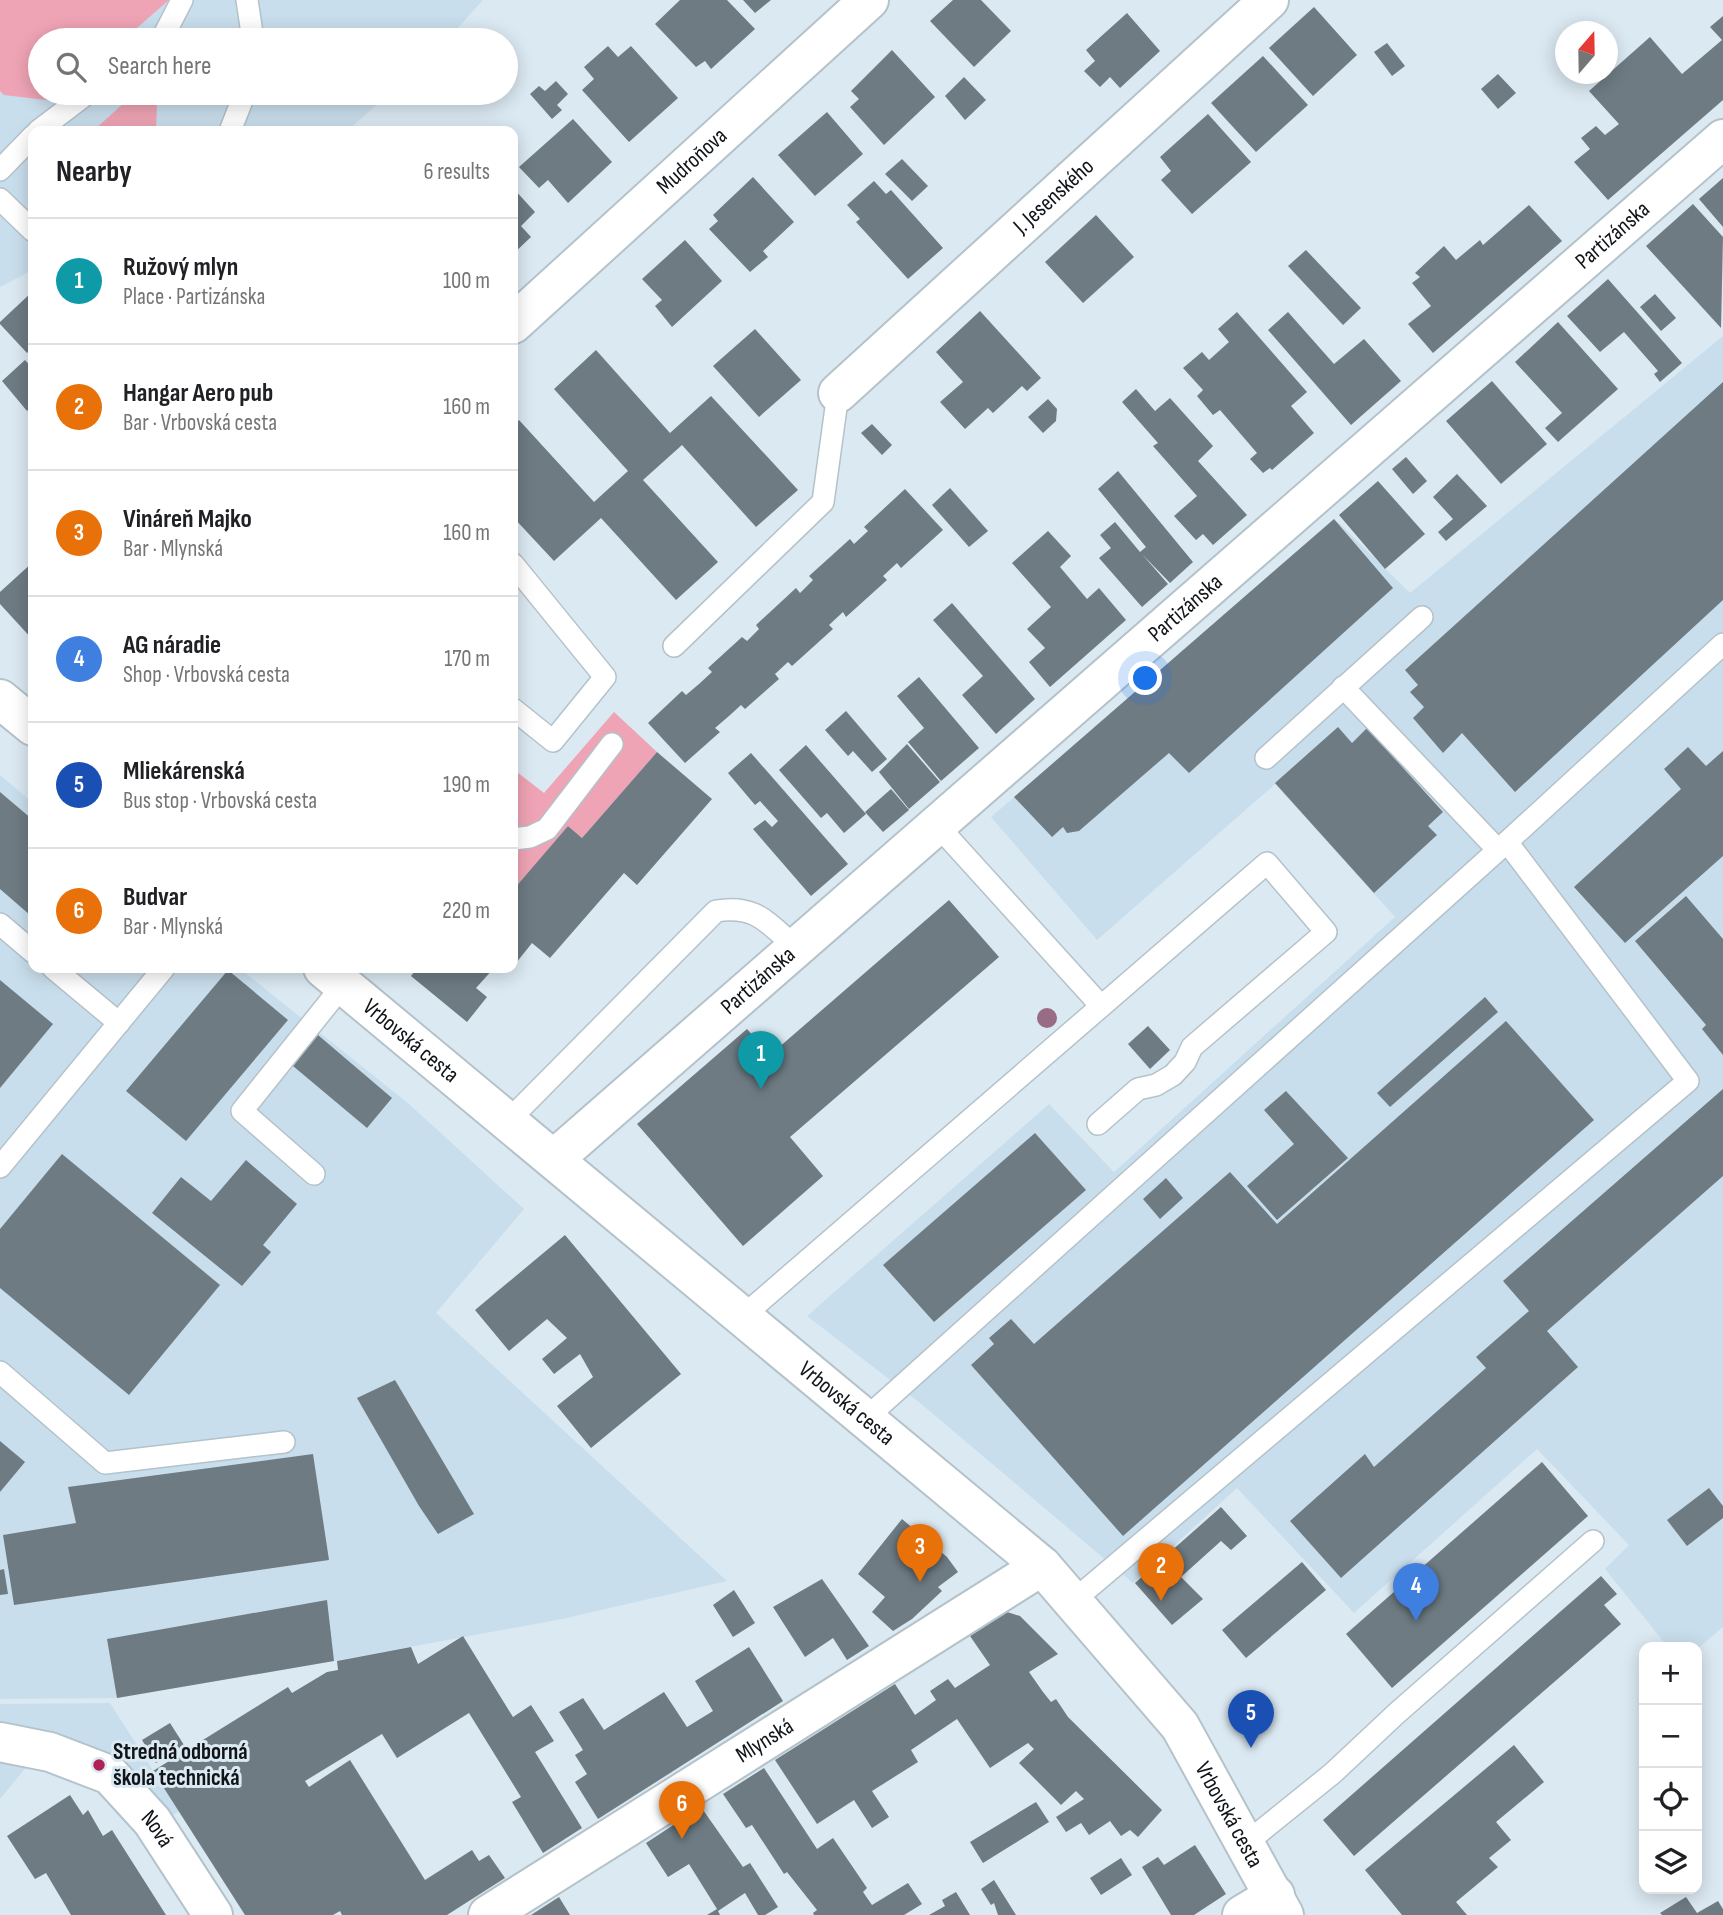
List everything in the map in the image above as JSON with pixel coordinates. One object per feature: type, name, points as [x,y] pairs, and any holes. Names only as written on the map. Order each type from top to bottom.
[{"type":"street","name":"Mudroňova","points":[[518,319],[869,0]]},
{"type":"street","name":"J. Jesenského","points":[[838,393],[1269,0]]},
{"type":"street","name":"Partizánska","points":[[554,1159],[1723,139]]},
{"type":"street","points":[[0,699],[28,722]]},
{"type":"street","name":"Vrbovská cesta","points":[[333,976],[1042,1566],[1180,1726],[1279,1905]]},
{"type":"street","name":"Mlynská","points":[[488,1915],[1042,1566]]},
{"type":"street","name":"Nová","points":[[0,1742],[50,1752],[110,1775],[152,1821],[213,1915]]},
{"type":"street","points":[[1242,1915],[1279,1905]]},
{"type":"lane","points":[[168,28],[182,0]]},
{"type":"lane","points":[[247,0],[251,28]]},
{"type":"lane","points":[[45,126],[72,105]]},
{"type":"lane","points":[[232,126],[240,105]]},
{"type":"lane","points":[[0,170],[28,141]]},
{"type":"lane","points":[[0,199],[28,225]]},
{"type":"lane","points":[[674,646],[823,502],[838,393]]},
{"type":"lane","points":[[518,571],[605,677],[552,741],[518,713]]},
{"type":"lane","points":[[1266,758],[1422,617]]},
{"type":"lane","points":[[865,1419],[1503,846],[1723,644]]},
{"type":"lane","points":[[1073,1601],[1688,1081],[1503,846],[1343,687]]},
{"type":"lane","points":[[518,838],[530,837],[547,829],[612,744]]},
{"type":"lane","points":[[937,825],[1101,1006]]},
{"type":"lane","points":[[743,1316],[1266,863],[1326,932],[1192,1047],[1185,1062],[1173,1075],[1156,1085],[1138,1089],[1098,1124]]},
{"type":"lane","points":[[508,1121],[716,911],[735,908],[754,913],[797,948]]},
{"type":"lane","points":[[0,924],[28,948]]},
{"type":"lane","points":[[58,973],[119,1023]]},
{"type":"lane","points":[[0,1167],[160,973]]},
{"type":"lane","points":[[314,1174],[242,1111],[333,976]]},
{"type":"lane","points":[[0,1372],[105,1463],[284,1442]]},
{"type":"lane","points":[[1245,1844],[1333,1773],[1397,1713],[1593,1541]]},
{"type":"shaded area","points":[[0,0],[483,0],[458,28],[28,28],[28,105],[376,105],[353,126],[28,126],[28,273],[0,287]]},
{"type":"shaded area","points":[[0,0],[169,0],[137,28],[28,28],[28,98],[4,95],[0,91]]},
{"type":"shaded area","points":[[122,105],[157,105],[156,126],[99,126]]},
{"type":"shaded area","points":[[1723,336],[1723,1627],[1702,1645],[1702,1642],[1664,1642],[1605,1569],[1629,1545],[1537,1449],[1354,1613],[1237,1488],[1133,1583],[919,1402],[807,1316],[1049,1104],[1114,1172],[1395,917],[1275,784],[1097,940],[991,817],[1338,522],[1410,593]]},
{"type":"shaded area","points":[[614,712],[657,752],[582,838],[568,826],[518,884],[518,773],[544,793]]},
{"type":"shaded area","points":[[0,775],[28,799],[28,973],[245,973],[409,1104],[524,1209],[436,1313],[727,1581],[562,1619],[117,1698],[0,1699]]},
{"type":"shaded area","name":"Stredná odborná škola technická","points":[[110,1703],[179,1811],[143,1836],[117,1804],[66,1772],[32,1760],[0,1799],[0,1704]]},
{"type":"building","points":[[680,0],[727,0],[755,29],[711,69],[705,61],[696,67],[655,24]]},
{"type":"building","points":[[743,0],[771,0],[755,13]]},
{"type":"building","points":[[953,0],[981,0],[1011,31],[974,67],[930,21]]},
{"type":"building","points":[[1314,7],[1357,55],[1313,96],[1269,48]]},
{"type":"building","points":[[1127,13],[1160,51],[1120,88],[1110,77],[1100,87],[1084,71],[1095,61],[1086,50]]},
{"type":"building","points":[[1723,16],[1723,100],[1608,200],[1574,162],[1590,149],[1581,138],[1596,126],[1605,135],[1619,124],[1589,91],[1597,84],[1618,84],[1618,65],[1650,37],[1682,74],[1722,40],[1710,27]]},
{"type":"building","points":[[1387,43],[1405,66],[1392,76],[1374,52]]},
{"type":"building","points":[[608,46],[618,57],[631,46],[678,98],[629,142],[582,90],[594,79],[584,67]]},
{"type":"building","points":[[892,50],[935,97],[884,145],[850,107],[859,99],[851,91]]},
{"type":"building","points":[[1263,56],[1308,105],[1256,152],[1211,103]]},
{"type":"building","points":[[1498,74],[1516,93],[1498,109],[1481,89]]},
{"type":"building","points":[[964,77],[986,100],[965,120],[945,96]]},
{"type":"building","points":[[556,81],[568,94],[557,105],[562,110],[552,119],[530,94],[539,86],[545,91]]},
{"type":"building","points":[[827,112],[863,154],[815,196],[778,155]]},
{"type":"building","points":[[1208,114],[1251,162],[1192,214],[1161,180],[1171,171],[1160,157]]},
{"type":"building","points":[[573,119],[612,162],[568,203],[548,180],[539,188],[519,167]]},
{"type":"building","points":[[902,159],[928,186],[912,201],[885,174]]},
{"type":"building","points":[[753,177],[794,222],[763,251],[768,257],[750,272],[709,229],[718,221],[713,215]]},
{"type":"building","points":[[1723,178],[1723,227],[1699,199]]},
{"type":"building","points":[[874,181],[886,194],[891,190],[943,248],[908,279],[856,222],[860,219],[847,205]]},
{"type":"building","points":[[518,193],[535,212],[521,226],[531,237],[518,249]]},
{"type":"building","points":[[1693,204],[1723,237],[1721,328],[1646,246]]},
{"type":"building","points":[[1529,205],[1562,241],[1433,353],[1408,324],[1431,306],[1412,283],[1420,277],[1415,273],[1444,246],[1456,260],[1480,240],[1483,245]]},
{"type":"building","points":[[1096,215],[1134,257],[1083,303],[1045,262]]},
{"type":"building","points":[[685,240],[722,281],[672,327],[655,306],[662,300],[642,279]]},
{"type":"building","points":[[1306,250],[1361,308],[1343,325],[1288,266]]},
{"type":"building","points":[[1608,279],[1682,363],[1660,382],[1654,374],[1658,371],[1624,332],[1600,352],[1567,316]]},
{"type":"building","points":[[1655,294],[1676,318],[1661,331],[1640,307]]},
{"type":"building","points":[[28,296],[27,353],[0,324]]},
{"type":"building","points":[[980,311],[1041,378],[1027,391],[1022,386],[993,413],[988,408],[965,429],[940,402],[963,382],[936,352]]},
{"type":"building","points":[[1237,312],[1307,392],[1291,406],[1314,433],[1272,470],[1270,468],[1263,473],[1250,459],[1257,453],[1220,410],[1213,415],[1197,396],[1203,390],[1183,368],[1202,352],[1209,360],[1229,342],[1218,329]]},
{"type":"building","points":[[1288,312],[1334,364],[1364,339],[1401,381],[1351,425],[1268,330]]},
{"type":"building","points":[[1558,322],[1618,389],[1558,442],[1545,428],[1562,413],[1515,362]]},
{"type":"building","points":[[755,329],[801,380],[759,417],[713,366]]},
{"type":"building","points":[[596,350],[670,433],[711,396],[798,490],[756,527],[682,445],[643,480],[718,562],[676,600],[601,518],[554,561],[518,522],[518,421],[594,502],[628,471],[554,389]]},
{"type":"building","points":[[25,360],[28,363],[27,411],[2,381]]},
{"type":"building","points":[[1492,381],[1547,444],[1501,484],[1446,421]]},
{"type":"building","points":[[1723,382],[1723,600],[1515,792],[1462,733],[1443,753],[1413,718],[1424,707],[1410,692],[1418,685],[1405,670]]},
{"type":"building","points":[[1136,389],[1155,411],[1170,398],[1213,446],[1198,461],[1247,515],[1213,545],[1203,534],[1196,540],[1174,516],[1197,496],[1153,446],[1158,443],[1122,402]]},
{"type":"building","points":[[1048,399],[1057,409],[1056,421],[1043,433],[1028,417]]},
{"type":"building","points":[[872,424],[892,445],[882,455],[861,433]]},
{"type":"building","points":[[1406,457],[1427,481],[1413,494],[1392,469]]},
{"type":"building","points":[[1118,471],[1193,562],[1170,583],[1142,554],[1168,584],[1142,607],[1099,558],[1111,548],[1100,535],[1115,522],[1140,552],[1146,547],[1098,489]]},
{"type":"building","points":[[1457,474],[1487,506],[1446,541],[1438,532],[1453,519],[1433,497]]},
{"type":"building","points":[[1378,481],[1425,534],[1385,569],[1339,515]]},
{"type":"building","points":[[950,488],[988,531],[969,547],[932,505]]},
{"type":"building","points":[[905,489],[943,530],[901,568],[897,563],[883,576],[887,580],[846,617],[843,612],[829,625],[833,629],[792,666],[788,662],[775,674],[779,679],[745,709],[741,705],[715,728],[720,732],[685,763],[648,723],[682,691],[686,695],[699,684],[712,672],[708,668],[742,637],[747,641],[759,629],[756,625],[796,588],[800,593],[813,580],[809,576],[850,539],[854,544],[868,531],[864,527]]},
{"type":"building","points":[[1334,519],[1393,588],[1189,773],[1169,753],[1079,831],[1067,833],[1063,827],[1052,837],[1014,797]]},
{"type":"building","points":[[1048,531],[1071,556],[1060,567],[1087,599],[1099,588],[1126,620],[1050,687],[1029,662],[1045,648],[1027,629],[1051,607],[1012,563]]},
{"type":"building","points":[[28,567],[28,635],[0,604],[0,592]]},
{"type":"building","points":[[952,603],[1035,699],[996,734],[962,695],[983,676],[933,620]]},
{"type":"building","points":[[919,677],[979,748],[941,781],[908,742],[924,728],[897,696]]},
{"type":"building","points":[[846,711],[887,759],[872,772],[853,751],[848,756],[825,730]]},
{"type":"building","points":[[1338,727],[1352,743],[1367,728],[1443,812],[1428,826],[1437,835],[1374,893],[1275,783]]},
{"type":"building","points":[[907,744],[940,782],[909,809],[879,772]]},
{"type":"building","points":[[806,745],[866,814],[844,833],[827,813],[821,818],[779,770]]},
{"type":"building","points":[[1688,747],[1706,766],[1723,751],[1723,856],[1625,943],[1574,887],[1681,789],[1664,769]]},
{"type":"building","points":[[657,752],[712,799],[637,885],[624,873],[550,958],[532,943],[518,960],[518,884],[568,826],[582,838]]},
{"type":"building","points":[[751,753],[848,864],[811,896],[753,829],[765,820],[772,827],[778,821],[760,801],[755,805],[728,773]]},
{"type":"building","points":[[891,789],[909,810],[883,832],[865,812]]},
{"type":"building","points":[[0,792],[28,816],[28,913],[0,889]]},
{"type":"building","points":[[1686,896],[1723,939],[1723,1055],[1702,1029],[1706,1025],[1635,941]]},
{"type":"building","points":[[949,900],[999,957],[790,1137],[823,1176],[743,1246],[637,1124],[747,1029],[770,1055]]},
{"type":"building","points":[[225,973],[232,973],[288,1020],[186,1141],[126,1091]]},
{"type":"building","points":[[413,973],[490,973],[476,988],[487,997],[467,1022],[411,976]]},
{"type":"building","points":[[0,980],[53,1024],[0,1088]]},
{"type":"building","points":[[1485,997],[1498,1012],[1390,1107],[1377,1093]]},
{"type":"building","points":[[1506,1021],[1594,1120],[1123,1536],[971,1365],[994,1344],[989,1338],[1011,1319],[1034,1344],[1230,1172],[1277,1224]]},
{"type":"building","points":[[1148,1026],[1170,1050],[1150,1069],[1128,1044]]},
{"type":"building","points":[[318,1035],[392,1098],[367,1128],[293,1066]]},
{"type":"building","points":[[1723,1089],[1723,1176],[1547,1331],[1578,1367],[1341,1578],[1290,1521],[1365,1454],[1374,1467],[1486,1368],[1476,1357],[1529,1311],[1503,1281]]},
{"type":"building","points":[[1286,1091],[1348,1158],[1277,1220],[1247,1186],[1294,1144],[1264,1110]]},
{"type":"building","points":[[1035,1133],[1086,1190],[934,1322],[883,1265]]},
{"type":"building","points":[[62,1154],[220,1285],[129,1395],[0,1288],[0,1229]]},
{"type":"building","points":[[246,1160],[297,1204],[263,1245],[271,1252],[242,1286],[152,1213],[181,1177],[211,1201]]},
{"type":"building","points":[[1166,1178],[1183,1198],[1160,1219],[1143,1199]]},
{"type":"building","points":[[565,1235],[681,1374],[591,1448],[557,1406],[593,1377],[580,1354],[554,1374],[542,1359],[567,1338],[547,1319],[509,1351],[475,1310]]},
{"type":"building","points":[[395,1380],[474,1514],[438,1534],[357,1398]]},
{"type":"building","points":[[0,1441],[25,1462],[0,1492]]},
{"type":"building","points":[[313,1454],[329,1560],[14,1605],[3,1535],[76,1523],[68,1487]]},
{"type":"building","points":[[1542,1462],[1588,1516],[1392,1688],[1346,1634]]},
{"type":"building","points":[[1709,1488],[1723,1506],[1723,1518],[1687,1546],[1667,1520]]},
{"type":"building","points":[[1221,1507],[1247,1536],[1231,1550],[1221,1541],[1181,1577],[1203,1599],[1172,1625],[1135,1583]]},
{"type":"building","points":[[902,1519],[947,1557],[958,1572],[938,1587],[942,1591],[912,1619],[893,1631],[872,1612],[885,1597],[858,1574]]},
{"type":"building","points":[[1302,1562],[1326,1590],[1246,1658],[1222,1630]]},
{"type":"building","points":[[4,1569],[8,1594],[0,1595],[0,1570]]},
{"type":"building","points":[[1601,1576],[1617,1594],[1604,1605],[1621,1624],[1354,1856],[1323,1820]]},
{"type":"building","points":[[822,1579],[869,1646],[847,1660],[833,1638],[805,1657],[773,1607]]},
{"type":"building","points":[[734,1590],[755,1623],[733,1637],[713,1605]]},
{"type":"building","points":[[327,1600],[334,1661],[117,1698],[107,1639]]},
{"type":"building","points":[[1007,1612],[1020,1616],[1058,1654],[1029,1672],[1043,1692],[1051,1702],[1056,1699],[1068,1717],[1162,1810],[1138,1837],[1130,1830],[1121,1836],[1110,1821],[1089,1835],[1081,1823],[1066,1832],[1056,1817],[1084,1799],[1076,1791],[1061,1805],[1019,1763],[1034,1749],[1028,1743],[990,1768],[957,1719],[911,1750],[918,1762],[872,1791],[889,1817],[872,1828],[854,1800],[817,1824],[775,1760],[895,1684],[915,1715],[936,1700],[930,1691],[948,1679],[955,1688],[990,1665],[970,1636]]},
{"type":"building","points":[[463,1636],[513,1717],[531,1705],[554,1741],[535,1752],[582,1828],[543,1853],[512,1802],[521,1797],[469,1713],[397,1758],[382,1734],[305,1781],[309,1787],[350,1760],[425,1880],[472,1850],[479,1861],[489,1855],[505,1878],[447,1915],[342,1915],[340,1911],[333,1915],[245,1915],[153,1771],[288,1687],[292,1693],[327,1672],[338,1670],[337,1661],[411,1647],[418,1664]]},
{"type":"building","points":[[749,1647],[783,1701],[598,1819],[575,1782],[587,1774],[575,1755],[583,1750],[559,1712],[583,1698],[604,1730],[664,1692],[687,1727],[713,1711],[695,1681]]},
{"type":"building","points":[[170,1723],[184,1745],[156,1763],[142,1740]]},
{"type":"building","points":[[1514,1745],[1544,1782],[1496,1822],[1511,1840],[1489,1858],[1498,1867],[1456,1902],[1467,1915],[1402,1915],[1365,1870]]},
{"type":"building","points":[[764,1768],[817,1849],[833,1838],[867,1888],[863,1892],[872,1905],[908,1883],[922,1904],[904,1915],[814,1915],[817,1910],[787,1872],[784,1874],[752,1825],[746,1828],[723,1794]]},
{"type":"building","points":[[70,1795],[83,1815],[88,1810],[103,1836],[112,1830],[166,1915],[71,1915],[46,1873],[35,1879],[7,1836]]},
{"type":"building","points":[[1036,1802],[1049,1822],[983,1863],[970,1842]]},
{"type":"building","points":[[701,1807],[743,1867],[750,1863],[778,1907],[765,1915],[758,1915],[745,1893],[718,1911],[720,1915],[707,1915],[717,1909],[689,1864],[668,1877],[646,1843]]},
{"type":"building","points":[[1195,1845],[1226,1894],[1194,1915],[1171,1915],[1142,1867],[1158,1857],[1164,1865]]},
{"type":"building","points":[[1121,1858],[1132,1875],[1101,1895],[1090,1878]]},
{"type":"building","points":[[994,1880],[1016,1915],[998,1915],[994,1903],[991,1905],[981,1889]]},
{"type":"building","points":[[956,1892],[970,1915],[929,1915],[945,1906],[942,1900]]},
{"type":"building","points":[[559,1897],[570,1915],[531,1915]]},
{"type":"building","points":[[1686,1897],[1697,1913],[1718,1901],[1723,1915],[1660,1913]]},
{"type":"place","name":"Ružový mlyn","points":[[761,1089]]},
{"type":"place","name":"Vináreň Majko","points":[[920,1582]]},
{"type":"place","name":"Hangar Aero pub","points":[[1161,1601]]},
{"type":"place","name":"AG náradie","points":[[1416,1621]]},
{"type":"place","name":"Mliekárenská","points":[[1251,1748]]},
{"type":"place","name":"Stredná odborná škola technická","points":[[99,1765]]},
{"type":"place","name":"Budvar","points":[[682,1839]]}]
